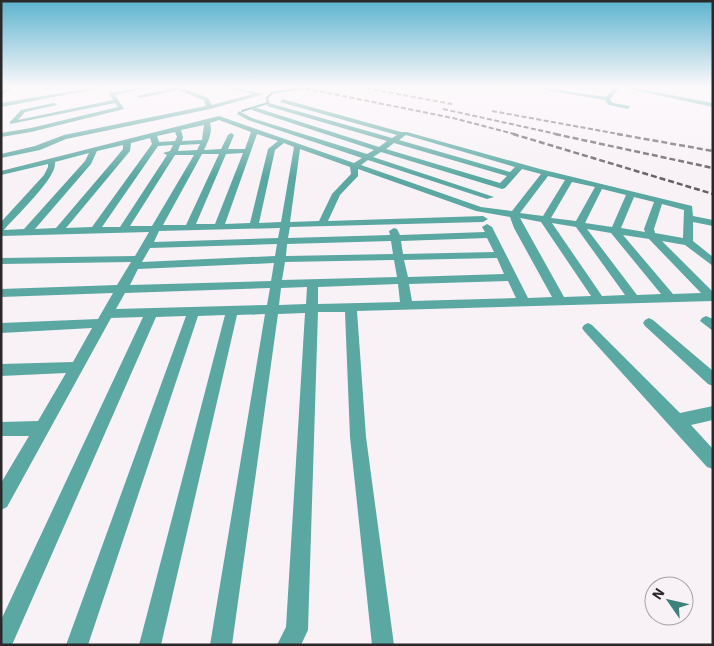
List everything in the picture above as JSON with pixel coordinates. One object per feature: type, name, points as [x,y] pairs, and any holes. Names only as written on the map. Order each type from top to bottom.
[{"type":"street","points":[[1,134],[17,117]]},
{"type":"street","points":[[12,123],[40,117]]},
{"type":"street","points":[[1,134],[31,130],[84,117]]},
{"type":"street","points":[[1,156],[37,148],[64,137],[161,117]]},
{"type":"street","points":[[2,175],[222,117]]},
{"type":"street","points":[[247,117],[490,198]]},
{"type":"street","points":[[278,117],[502,186]]},
{"type":"street","points":[[311,117],[512,175]]},
{"type":"street","points":[[340,117],[402,135]]},
{"type":"street","points":[[219,118],[481,214],[524,302]]},
{"type":"street","points":[[1,501],[7,481],[43,428],[202,147],[208,126],[206,122]]},
{"type":"street","points":[[123,229],[178,143],[180,137],[177,129]]},
{"type":"street","points":[[219,226],[255,131]]},
{"type":"street","points":[[354,166],[405,133],[546,173],[689,208],[688,242]]},
{"type":"street","points":[[95,230],[150,154],[156,144],[153,135]]},
{"type":"street","points":[[190,227],[231,135]]},
{"type":"street","points":[[254,225],[264,175],[272,149],[282,141]]},
{"type":"street","points":[[59,231],[128,148],[127,142]]},
{"type":"street","points":[[156,144],[178,143],[224,151],[248,151]]},
{"type":"street","points":[[150,154],[172,153],[202,147]]},
{"type":"street","points":[[221,645],[297,147]]},
{"type":"street","points":[[27,232],[88,162],[94,150]]},
{"type":"street","points":[[1,228],[47,176],[52,167],[51,161]]},
{"type":"street","points":[[322,224],[336,194],[355,174],[354,166]]},
{"type":"street","points":[[481,214],[490,198],[520,166]]},
{"type":"street","points":[[514,215],[546,173]]},
{"type":"street","points":[[545,220],[570,179]]},
{"type":"street","points":[[579,225],[600,186]]},
{"type":"street","points":[[615,231],[631,194]]},
{"type":"street","points":[[659,201],[649,229],[654,238],[712,297]]},
{"type":"street","points":[[1,233],[393,222],[481,214],[514,215],[688,242],[711,260]]},
{"type":"street","points":[[514,215],[519,228],[560,301]]},
{"type":"street","points":[[688,218],[713,223]]},
{"type":"street","points":[[545,220],[599,300]]},
{"type":"street","points":[[393,222],[407,305]]},
{"type":"street","points":[[579,225],[634,299]]},
{"type":"street","points":[[615,231],[670,298]]},
{"type":"street","points":[[147,246],[282,240],[491,235]]},
{"type":"street","points":[[1,261],[138,262],[501,255]]},
{"type":"street","points":[[1,293],[511,277]]},
{"type":"street","points":[[288,645],[298,630],[313,282]]},
{"type":"street","points":[[1,328],[152,312],[712,297]]},
{"type":"street","points":[[350,306],[356,364],[356,403],[360,427],[358,436],[383,645]]},
{"type":"street","points":[[150,645],[232,310]]},
{"type":"street","points":[[76,645],[194,311]]},
{"type":"street","points":[[1,645],[152,312]]},
{"type":"street","points":[[649,323],[713,380]]},
{"type":"street","points":[[588,328],[713,461]]},
{"type":"street","points":[[1,370],[78,367]]},
{"type":"street","points":[[677,421],[713,413]]},
{"type":"street","points":[[1,429],[43,428]]},
{"type":"railway","points":[[449,117],[518,135]]},
{"type":"railway","points":[[480,117],[561,135]]},
{"type":"railway","points":[[526,117],[624,135]]},
{"type":"railway","points":[[513,134],[713,194]]},
{"type":"railway","points":[[555,134],[713,168]]},
{"type":"railway","points":[[617,134],[713,151]]}]
